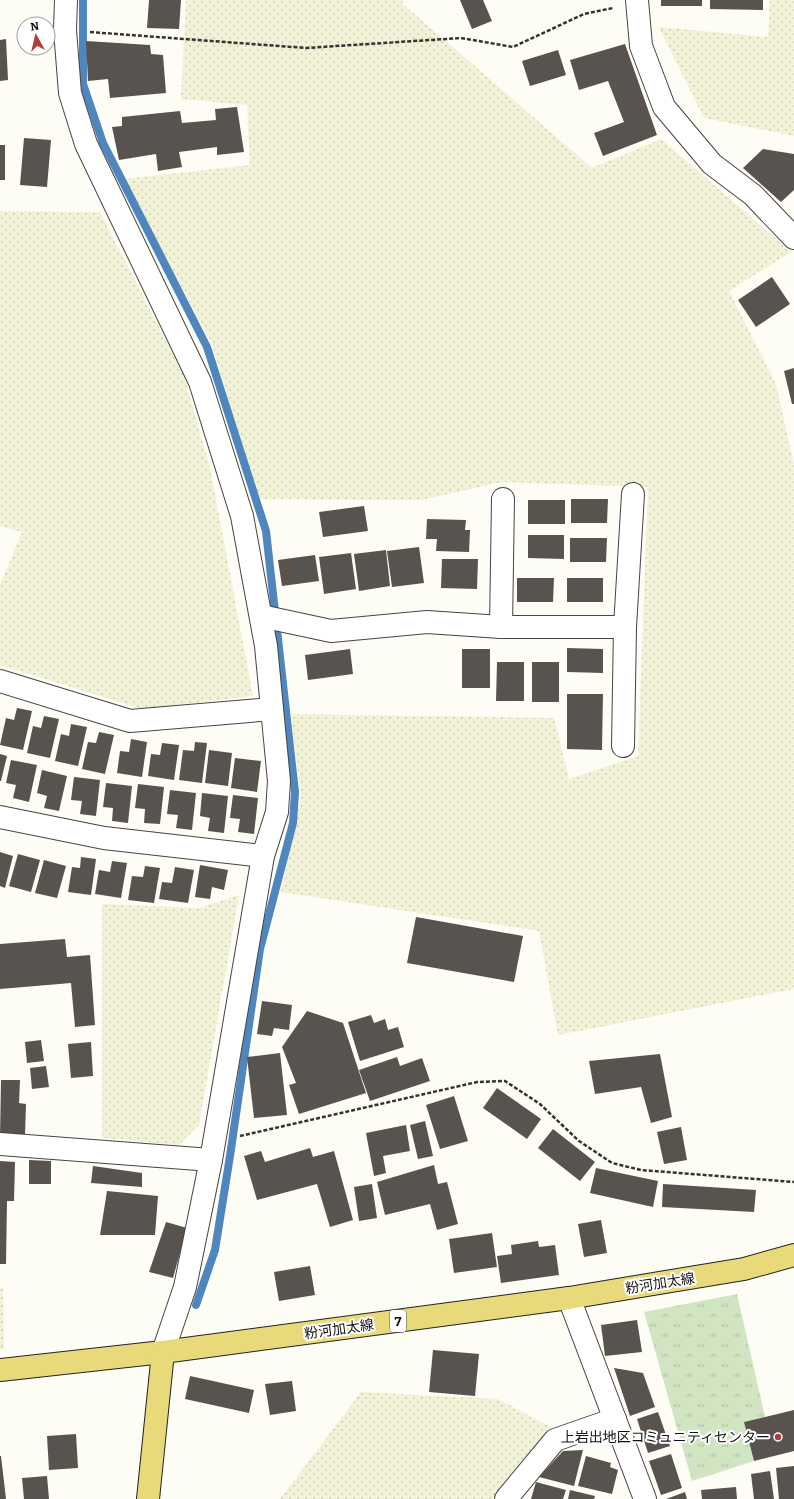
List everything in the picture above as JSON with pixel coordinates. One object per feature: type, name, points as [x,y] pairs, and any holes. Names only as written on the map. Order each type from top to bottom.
[{"type":"main road","name":"粉河加太線","points":[[0,1370],[163,1352],[569,1298],[744,1269],[794,1255]]},
{"type":"main road","points":[[148,1499],[163,1352]]},
{"type":"street","points":[[66,0],[65,30],[70,93],[86,144],[200,382],[242,516],[261,616],[279,781],[277,812],[263,856],[212,1151],[185,1287],[163,1352]]},
{"type":"street","points":[[637,2],[641,46],[664,107],[712,164],[753,195],[794,238]]},
{"type":"street","points":[[623,746],[625,627],[633,494]]},
{"type":"street","points":[[501,627],[503,499]]},
{"type":"street","points":[[261,616],[331,631],[427,622],[501,627],[625,627]]},
{"type":"street","points":[[0,681],[130,721],[272,709]]},
{"type":"street","points":[[0,817],[104,838],[263,856]]},
{"type":"street","points":[[0,1144],[212,1151]]},
{"type":"street","points":[[569,1298],[645,1499]]},
{"type":"street","points":[[506,1499],[555,1440],[615,1419]]},
{"type":"path","points":[[65,30],[306,48],[461,38],[513,47],[584,14],[637,2]]},
{"type":"path","points":[[212,1151],[477,1082],[506,1081],[540,1104],[579,1141],[612,1163],[641,1170],[794,1182]]},
{"type":"green space","points":[[186,0],[402,0],[403,4],[592,168],[661,139],[791,252],[729,291],[776,384],[794,465],[794,989],[558,1035],[539,931],[281,892],[301,797],[291,714],[554,718],[569,779],[638,756],[648,487],[502,482],[421,500],[258,499],[212,344],[124,179],[250,165],[247,105],[181,99]]},
{"type":"green space","points":[[770,0],[794,0],[794,136],[704,118],[659,27],[768,37]]},
{"type":"green space","points":[[0,211],[100,212],[184,376],[210,468],[253,696],[142,709],[0,665],[0,585],[22,532],[0,526]]},
{"type":"green space","points":[[239,895],[199,1125],[179,1145],[102,1138],[102,904],[199,908]]},
{"type":"green space","points":[[0,1288],[3,1288],[4,1349],[0,1349]]},
{"type":"green space","points":[[737,1294],[765,1417],[744,1422],[754,1461],[692,1481],[644,1312]]},
{"type":"green space","points":[[361,1392],[498,1399],[552,1428],[495,1499],[280,1499]]},
{"type":"building","points":[[149,0],[181,0],[179,29],[147,28]]},
{"type":"building","points":[[460,0],[483,0],[492,21],[472,29]]},
{"type":"building","points":[[661,0],[702,0],[702,6],[661,6]]},
{"type":"building","points":[[710,0],[763,0],[763,10],[710,9]]},
{"type":"building","points":[[6,39],[8,80],[0,81],[0,40]]},
{"type":"building","points":[[86,41],[150,45],[151,54],[163,55],[166,93],[110,98],[108,79],[88,81]]},
{"type":"building","points":[[625,44],[657,135],[603,156],[594,133],[624,122],[608,81],[579,90],[570,60]]},
{"type":"building","points":[[558,50],[566,75],[530,86],[522,61]]},
{"type":"building","points":[[237,107],[244,152],[217,155],[217,147],[179,152],[182,167],[158,171],[156,154],[119,160],[112,127],[122,126],[122,117],[180,111],[182,123],[216,120],[215,109]]},
{"type":"building","points":[[24,138],[51,140],[47,187],[20,185]]},
{"type":"building","points":[[0,145],[5,145],[5,180],[0,180]]},
{"type":"building","points":[[763,149],[794,154],[794,190],[781,202],[743,168]]},
{"type":"building","points":[[772,277],[790,304],[756,327],[738,300]]},
{"type":"building","points":[[794,368],[794,404],[792,404],[784,371]]},
{"type":"building","points":[[571,499],[608,499],[607,523],[571,523]]},
{"type":"building","points":[[528,500],[565,500],[565,524],[528,524]]},
{"type":"building","points":[[364,506],[368,531],[323,537],[319,512]]},
{"type":"building","points":[[427,519],[466,520],[465,530],[470,530],[469,552],[436,551],[437,539],[426,539]]},
{"type":"building","points":[[528,535],[564,535],[564,559],[528,558]]},
{"type":"building","points":[[570,538],[607,538],[606,562],[570,562]]},
{"type":"building","points":[[419,547],[424,583],[392,587],[387,551]]},
{"type":"building","points":[[386,550],[390,586],[359,591],[354,554]]},
{"type":"building","points":[[351,553],[356,589],[324,594],[319,557]]},
{"type":"building","points":[[315,555],[319,581],[282,586],[278,560]]},
{"type":"building","points":[[442,559],[478,559],[477,589],[441,588]]},
{"type":"building","points":[[517,578],[554,578],[553,602],[517,602]]},
{"type":"building","points":[[567,578],[603,578],[603,602],[567,602]]},
{"type":"building","points":[[567,648],[603,649],[603,673],[567,672]]},
{"type":"building","points":[[350,649],[353,674],[308,680],[305,655]]},
{"type":"building","points":[[462,649],[490,649],[490,688],[462,688]]},
{"type":"building","points":[[497,662],[524,662],[524,701],[496,701]]},
{"type":"building","points":[[532,662],[559,662],[559,702],[532,702]]},
{"type":"building","points":[[567,694],[603,694],[602,750],[567,749]]},
{"type":"building","points":[[17,708],[32,711],[23,750],[0,745],[6,718],[14,720]]},
{"type":"building","points":[[44,716],[59,719],[50,758],[27,753],[33,726],[41,728]]},
{"type":"building","points":[[71,724],[87,727],[78,766],[55,761],[61,734],[69,736]]},
{"type":"building","points":[[99,732],[114,735],[105,774],[82,769],[88,742],[96,743]]},
{"type":"building","points":[[131,739],[147,742],[142,777],[117,773],[120,751],[129,752]]},
{"type":"building","points":[[195,742],[207,743],[202,783],[179,780],[183,750],[194,751]]},
{"type":"building","points":[[162,743],[179,745],[174,780],[148,776],[151,754],[160,755]]},
{"type":"building","points":[[209,750],[232,753],[228,786],[205,783]]},
{"type":"building","points":[[0,754],[7,756],[1,781],[0,781]]},
{"type":"building","points":[[235,758],[261,761],[257,792],[231,788]]},
{"type":"building","points":[[11,760],[37,765],[29,802],[13,798],[16,785],[6,783]]},
{"type":"building","points":[[42,770],[67,776],[59,811],[44,808],[47,796],[37,793]]},
{"type":"building","points":[[74,777],[100,780],[96,816],[80,814],[82,801],[71,800]]},
{"type":"building","points":[[106,783],[132,786],[128,823],[112,821],[113,808],[103,807]]},
{"type":"building","points":[[138,784],[164,787],[160,824],[144,823],[145,809],[135,808]]},
{"type":"building","points":[[170,790],[196,793],[192,830],[176,828],[178,815],[167,814]]},
{"type":"building","points":[[202,793],[228,796],[224,833],[208,831],[210,818],[200,816]]},
{"type":"building","points":[[233,795],[258,798],[254,834],[238,832],[240,819],[230,818]]},
{"type":"building","points":[[0,852],[13,856],[5,888],[0,886]]},
{"type":"building","points":[[18,854],[40,860],[31,892],[9,886]]},
{"type":"building","points":[[81,857],[96,859],[91,895],[68,892],[72,867],[80,868]]},
{"type":"building","points":[[44,860],[66,866],[57,898],[35,893]]},
{"type":"building","points":[[112,861],[127,863],[121,898],[95,894],[99,870],[110,872]]},
{"type":"building","points":[[200,865],[228,870],[224,890],[212,887],[210,899],[195,897]]},
{"type":"building","points":[[145,866],[160,868],[154,903],[128,900],[132,876],[143,877]]},
{"type":"building","points":[[175,867],[194,870],[188,903],[159,899],[162,882],[172,883]]},
{"type":"building","points":[[416,917],[523,936],[514,982],[407,963]]},
{"type":"building","points":[[65,939],[67,957],[90,955],[95,1025],[75,1027],[71,983],[0,989],[0,944]]},
{"type":"building","points":[[262,1001],[292,1005],[289,1030],[274,1028],[272,1036],[257,1034]]},
{"type":"building","points":[[307,1011],[343,1023],[366,1093],[299,1114],[289,1085],[296,1083],[282,1047]]},
{"type":"building","points":[[371,1015],[374,1023],[385,1019],[388,1030],[398,1027],[404,1047],[360,1061],[348,1022]]},
{"type":"building","points":[[41,1040],[44,1061],[27,1063],[25,1042]]},
{"type":"building","points":[[91,1042],[93,1076],[71,1078],[68,1044]]},
{"type":"building","points":[[280,1053],[287,1115],[254,1118],[247,1057]]},
{"type":"building","points":[[660,1054],[672,1117],[651,1123],[641,1087],[595,1094],[589,1061]]},
{"type":"building","points":[[397,1057],[400,1066],[422,1058],[430,1081],[370,1101],[359,1070]]},
{"type":"building","points":[[46,1066],[49,1087],[32,1089],[30,1068]]},
{"type":"building","points":[[1,1080],[20,1080],[19,1103],[26,1104],[25,1135],[0,1136]]},
{"type":"building","points":[[497,1088],[541,1119],[527,1139],[483,1108]]},
{"type":"building","points":[[454,1096],[468,1141],[440,1149],[426,1105]]},
{"type":"building","points":[[425,1121],[433,1156],[418,1159],[410,1125]]},
{"type":"building","points":[[406,1125],[410,1151],[383,1156],[386,1173],[374,1176],[366,1133]]},
{"type":"building","points":[[681,1127],[687,1160],[664,1164],[657,1132]]},
{"type":"building","points":[[553,1129],[595,1162],[580,1181],[538,1148]]},
{"type":"building","points":[[310,1148],[313,1157],[334,1151],[353,1220],[330,1227],[317,1184],[257,1200],[244,1156],[261,1151],[265,1162]]},
{"type":"building","points":[[29,1160],[51,1161],[51,1184],[29,1184]]},
{"type":"building","points":[[0,1161],[15,1162],[14,1201],[7,1201],[6,1264],[0,1264]]},
{"type":"building","points":[[434,1165],[438,1184],[447,1182],[458,1224],[437,1230],[430,1204],[385,1215],[377,1182]]},
{"type":"building","points":[[93,1166],[142,1173],[142,1187],[91,1183]]},
{"type":"building","points":[[596,1168],[658,1181],[653,1207],[590,1193]]},
{"type":"building","points":[[372,1184],[377,1218],[359,1221],[354,1187]]},
{"type":"building","points":[[663,1184],[756,1190],[754,1212],[662,1207]]},
{"type":"building","points":[[107,1191],[158,1196],[155,1235],[100,1235]]},
{"type":"building","points":[[601,1220],[607,1253],[584,1257],[578,1224]]},
{"type":"building","points":[[166,1222],[187,1228],[173,1278],[149,1272]]},
{"type":"building","points":[[492,1233],[497,1267],[454,1273],[449,1239]]},
{"type":"building","points":[[538,1241],[539,1247],[555,1245],[559,1275],[501,1283],[497,1256],[512,1254],[511,1245]]},
{"type":"building","points":[[310,1266],[315,1295],[279,1301],[274,1272]]},
{"type":"building","points":[[637,1320],[642,1352],[605,1356],[601,1325]]},
{"type":"building","points":[[433,1350],[479,1354],[475,1396],[429,1392]]},
{"type":"building","points":[[614,1368],[643,1373],[655,1407],[630,1416]]},
{"type":"building","points":[[190,1376],[254,1390],[249,1413],[185,1399]]},
{"type":"building","points":[[292,1381],[296,1411],[270,1415],[265,1384]]},
{"type":"building","points":[[794,1410],[794,1451],[754,1461],[744,1422]]},
{"type":"building","points":[[658,1412],[670,1446],[648,1453],[637,1419]]},
{"type":"building","points":[[76,1434],[78,1468],[49,1470],[47,1436]]},
{"type":"building","points":[[583,1450],[574,1486],[539,1477],[563,1451]]},
{"type":"building","points":[[671,1454],[682,1488],[661,1495],[649,1461]]},
{"type":"building","points":[[1,1456],[6,1499],[0,1499]]},
{"type":"building","points":[[586,1456],[611,1463],[610,1467],[618,1470],[612,1494],[578,1486]]},
{"type":"building","points":[[794,1466],[794,1499],[779,1499],[776,1468]]},
{"type":"building","points":[[770,1471],[774,1499],[754,1499],[751,1474]]},
{"type":"building","points":[[47,1476],[49,1499],[24,1499],[22,1478]]},
{"type":"building","points":[[536,1482],[566,1490],[563,1499],[531,1499]]},
{"type":"building","points":[[736,1487],[737,1499],[702,1499],[701,1490]]},
{"type":"building","points":[[570,1490],[595,1496],[594,1499],[568,1499]]},
{"type":"building","points":[[685,1492],[687,1499],[666,1499]]},
{"type":"waterway","points":[[83,0],[83,84],[103,143],[207,347],[266,531],[295,792],[293,823],[260,949],[215,1250],[196,1305]]},
{"type":"place","name":"上岩出地区コミュニティセンター","points":[[778,1437]]}]
